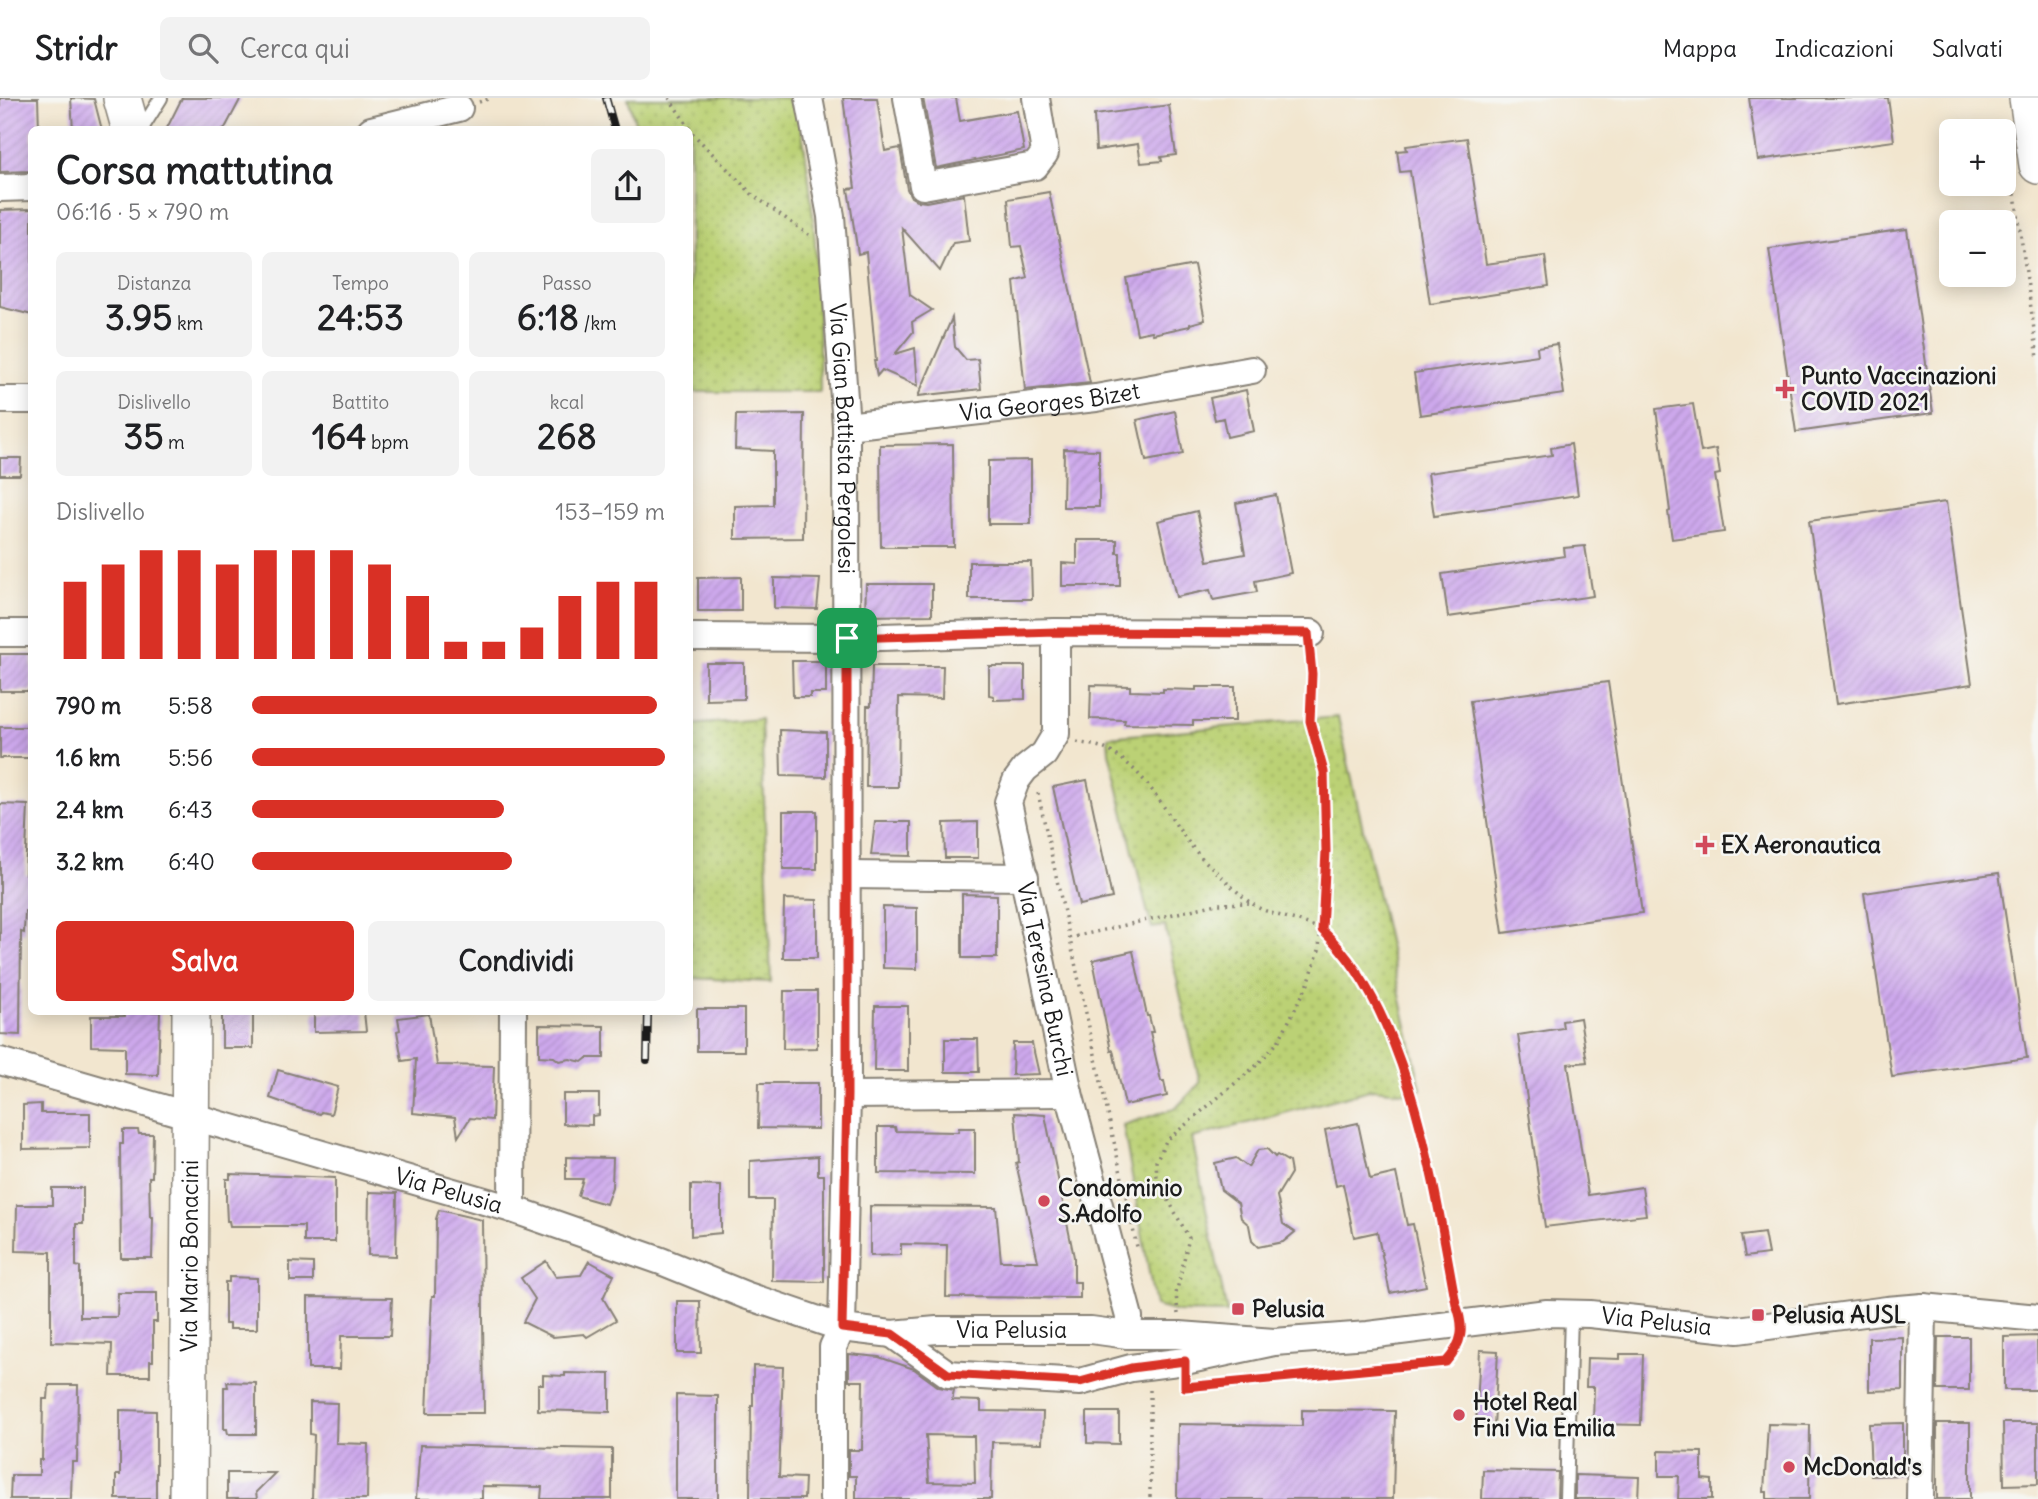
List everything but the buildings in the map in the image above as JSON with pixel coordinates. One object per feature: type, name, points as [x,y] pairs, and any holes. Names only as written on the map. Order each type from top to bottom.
[{"type":"main road","points":[[122,98],[130,126]]},
{"type":"main road","points":[[2026,172],[2028,98]]},
{"type":"main road","name":"Via Mario Bonacini","points":[[188,1499],[191,1015]]},
{"type":"street","name":"Via Gian Battista Pergolesi","points":[[809,98],[831,216],[846,426],[847,1095],[842,1328],[833,1347],[833,1499]]},
{"type":"street","points":[[907,98],[923,186],[1035,166],[1045,153],[1036,98]]},
{"type":"street","points":[[391,126],[459,112]]},
{"type":"street","points":[[0,188],[28,187]]},
{"type":"street","name":"Via Georges Bizet","points":[[846,426],[1096,398],[1252,370]]},
{"type":"street","points":[[0,400],[28,400]]},
{"type":"street","points":[[693,636],[847,638],[1056,632],[1309,633]]},
{"type":"street","name":"Via Teresina Burchi","points":[[1056,632],[1056,734],[1044,754],[1025,769],[1016,781],[1008,802],[1069,1093],[1129,1317],[1128,1335]]},
{"type":"street","points":[[0,633],[28,633]]},
{"type":"street","points":[[848,874],[1024,877]]},
{"type":"street","points":[[512,1209],[513,1015]]},
{"type":"street","name":"Via Pelusia","points":[[0,1061],[191,1114],[512,1209],[842,1328],[892,1334],[937,1329],[1091,1330],[1128,1335],[1180,1335],[1274,1342]]},
{"type":"street","points":[[847,1095],[1069,1093]]},
{"type":"street","points":[[1920,1499],[1923,1307]]},
{"type":"street","name":"Via Pelusia","points":[[892,1334],[948,1374],[1080,1382],[1131,1368],[1185,1361],[1274,1342],[1368,1335],[1547,1313],[1738,1330],[1923,1307],[2038,1318]]},
{"type":"street","points":[[1128,1335],[1117,1341],[1113,1353],[1119,1365],[1131,1368]]},
{"type":"lane","points":[[144,126],[161,98]]},
{"type":"lane","points":[[1566,1499],[1571,1314]]},
{"type":"path","points":[[669,98],[688,126]]},
{"type":"path","points":[[693,134],[753,195],[834,255]]},
{"type":"path","points":[[2026,172],[2038,358]]},
{"type":"path","points":[[1180,1335],[1176,1294],[1189,1238],[1157,1179],[1156,1161],[1166,1141],[1257,1065],[1278,1042],[1308,984],[1319,950],[1326,851],[1324,772],[1310,721],[1312,674],[1309,633]]},
{"type":"path","points":[[1065,740],[1103,748],[1124,763],[1143,779],[1203,859],[1252,903],[1322,930],[1352,966],[1373,999],[1392,1038],[1410,1093],[1433,1180],[1456,1304],[1463,1322],[1458,1349],[1446,1362],[1185,1387],[1185,1361]]},
{"type":"path","points":[[1037,792],[1140,1258]]},
{"type":"path","points":[[1069,938],[1217,904],[1252,903]]},
{"type":"path","points":[[1150,1499],[1149,1390],[1161,1389]]},
{"type":"green space","points":[[628,98],[795,98],[812,207],[820,392],[693,392],[693,126],[636,126]]},
{"type":"green space","points":[[1338,717],[1421,1089],[1410,1093],[1373,1089],[1192,1138],[1227,1313],[1178,1312],[1155,1306],[1123,1125],[1176,1108],[1200,1083],[1165,926],[1152,928],[1147,910],[1109,752],[1108,737]]},
{"type":"green space","points":[[761,719],[771,982],[693,978],[693,725]]},
{"type":"railway","points":[[606,98],[614,126]]},
{"type":"railway","points":[[647,1060],[648,1015]]},
{"type":"place","name":"Punto Vaccinazioni COVID 2021","points":[[1785,389]]},
{"type":"place","name":"EX Aeronautica","points":[[1705,845]]},
{"type":"place","name":"Condominio S.Adolfo","points":[[1044,1201]]},
{"type":"place","name":"Pelusia","points":[[1238,1309]]},
{"type":"place","name":"Pelusia AUSL","points":[[1758,1315]]},
{"type":"place","name":"Hotel Real Fini Via Emilia","points":[[1459,1415]]},
{"type":"place","name":"McDonald's","points":[[1789,1467]]},
{"type":"route","points":[[1056,632],[1308,633],[1312,674],[1310,721],[1324,772],[1326,851],[1322,930],[1352,966],[1373,999],[1392,1038],[1410,1093],[1433,1180],[1456,1304],[1463,1322],[1458,1349],[1446,1362],[1185,1387],[1185,1361],[1131,1368],[1080,1382],[948,1374],[892,1334],[842,1328],[847,1095],[847,638],[1056,632]]}]
